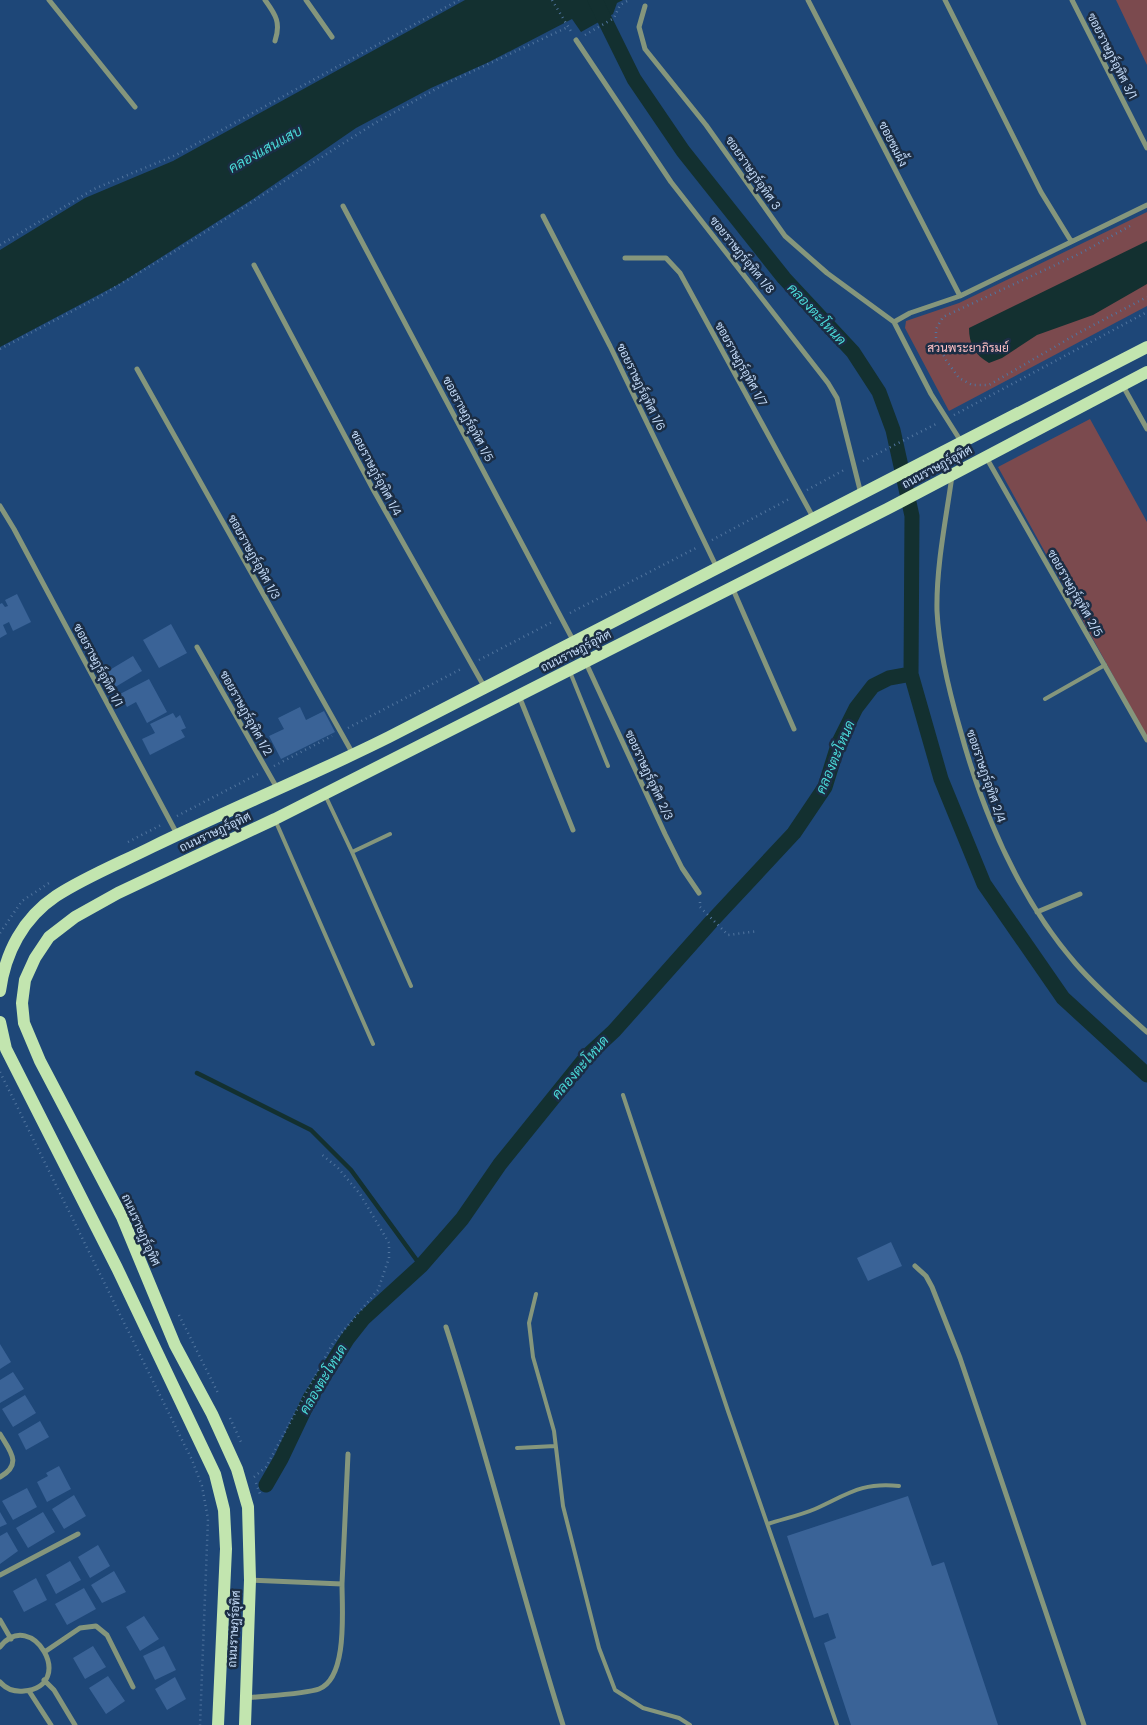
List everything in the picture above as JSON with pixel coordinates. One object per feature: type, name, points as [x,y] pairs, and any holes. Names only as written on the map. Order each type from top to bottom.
[{"type":"main road","name":"ถนนราษฎร์อุทิศ","points":[[0,991],[6,960],[17,936],[33,915],[56,896],[177,835],[354,754],[486,688],[1147,347]]},
{"type":"main road","name":"ถนนราษฎร์อุทิศ","points":[[245,1725],[250,1580],[248,1507],[237,1469],[212,1414],[175,1345],[122,1217],[40,1061],[24,1023],[22,1002],[26,980],[35,958],[48,938],[75,917],[118,893],[274,819],[518,696],[886,509],[1147,372]]},
{"type":"main road","name":"ถนนราษฎร์อุทิศ","points":[[0,1022],[3,1049],[117,1268],[215,1474],[224,1510],[226,1548],[218,1725]]},
{"type":"street","points":[[49,0],[135,107]]},
{"type":"street","points":[[265,0],[278,19],[279,30],[275,41]]},
{"type":"street","points":[[306,0],[332,37]]},
{"type":"street","name":"ซอยชมผึ้ง","points":[[808,0],[960,296]]},
{"type":"street","points":[[944,0],[1041,192],[1071,241]]},
{"type":"street","name":"ซอยราษฎร์อุทิศ 3/1","points":[[1072,0],[1147,148]]},
{"type":"street","name":"ซอยราษฎร์อุทิศ 3","points":[[645,6],[639,27],[645,49],[706,124],[785,236],[827,273],[894,322],[931,394],[962,443]]},
{"type":"street","name":"ซอยราษฎร์อุทิศ 1/8","points":[[576,40],[671,182],[828,383],[837,398],[862,495]]},
{"type":"street","points":[[894,322],[910,313],[960,296],[1147,205]]},
{"type":"street","name":"ซอยราษฎร์อุทิศ 1/5","points":[[343,206],[574,642]]},
{"type":"street","name":"ซอยราษฎร์อุทิศ 1/6","points":[[543,216],[610,346],[717,568]]},
{"type":"street","name":"ซอยราษฎร์อุทิศ 1/7","points":[[625,258],[666,258],[680,273],[814,519]]},
{"type":"street","name":"ซอยราษฎร์อุทิศ 1/4","points":[[254,265],[374,491],[486,688]]},
{"type":"street","name":"ซอยราษฎร์อุทิศ 1/3","points":[[137,369],[354,754]]},
{"type":"street","points":[[1122,384],[1147,429]]},
{"type":"street","name":"ซอยราษฎร์อุทิศ 2/5","points":[[986,456],[1147,740]]},
{"type":"street","name":"ซอยราษฎร์อุทิศ 2/4","points":[[946,478],[946,514],[937,610],[946,677],[971,770],[1000,846],[1037,912],[1076,964],[1147,1032]]},
{"type":"street","name":"ซอยราษฎร์อุทิศ 1/1","points":[[0,506],[177,835]]},
{"type":"street","points":[[732,587],[794,729]]},
{"type":"street","name":"ซอยราษฎร์อุทิศ 1/2","points":[[197,648],[277,788]]},
{"type":"street","name":"ซอยราษฎร์อุทิศ 2/3","points":[[585,662],[669,842],[682,868],[699,893]]},
{"type":"street","points":[[518,696],[573,830]]},
{"type":"street","points":[[1037,912],[1080,894]]},
{"type":"street","points":[[915,1266],[926,1276],[932,1286],[960,1358],[1084,1725]]},
{"type":"street","points":[[446,1327],[467,1394],[534,1635],[563,1725]]},
{"type":"street","points":[[0,1434],[13,1456],[13,1465],[8,1473],[0,1477]]},
{"type":"street","points":[[245,1698],[319,1689],[330,1682],[336,1671],[342,1629],[342,1584],[348,1454]]},
{"type":"street","points":[[0,1575],[78,1534]]},
{"type":"street","points":[[250,1580],[342,1584]]},
{"type":"street","points":[[0,1620],[11,1639]]},
{"type":"street","points":[[46,1651],[80,1628],[96,1626],[107,1635],[133,1688]]},
{"type":"street","points":[[0,1647],[11,1639],[26,1637],[41,1644],[46,1651],[49,1666],[44,1680],[29,1691],[11,1690],[0,1682]]},
{"type":"street","points":[[44,1680],[54,1690],[75,1725]]},
{"type":"street","points":[[29,1691],[51,1725]]},
{"type":"lane","points":[[1045,699],[1105,665]]},
{"type":"lane","points":[[569,670],[608,766]]},
{"type":"lane","points":[[324,793],[352,852],[410,986]]},
{"type":"lane","points":[[274,819],[373,1044]]},
{"type":"lane","points":[[352,852],[390,834]]},
{"type":"lane","points":[[623,1095],[837,1725]]},
{"type":"lane","points":[[536,1294],[529,1323],[533,1356],[554,1431],[563,1506],[599,1648],[616,1690],[642,1708],[678,1718],[690,1725]]},
{"type":"lane","points":[[517,1448],[555,1446]]},
{"type":"lane","points":[[768,1524],[814,1510],[864,1486],[880,1484],[899,1486]]},
{"type":"path","points":[[0,245],[94,189],[176,156],[459,0]]},
{"type":"path","points":[[0,349],[99,297],[180,248],[383,118],[445,84],[567,25],[552,0]]},
{"type":"path","points":[[582,37],[614,18],[620,5],[628,0]]},
{"type":"path","points":[[1123,230],[1079,254],[943,317],[936,329],[936,340],[959,378],[972,385],[989,384],[1082,331],[1147,297]]},
{"type":"path","points":[[126,843],[919,433],[1147,312]]},
{"type":"path","points":[[0,933],[22,901],[42,886],[58,878]]},
{"type":"path","points":[[700,907],[728,935],[758,931]]},
{"type":"path","points":[[0,1072],[192,1460],[202,1486],[208,1519],[200,1725]]},
{"type":"path","points":[[254,1477],[266,1466],[333,1343],[378,1290],[389,1258],[389,1243],[360,1194],[338,1168],[320,1153]]},
{"type":"path","points":[[176,1310],[220,1398]]},
{"type":"path","points":[[229,1415],[244,1450]]},
{"type":"path","points":[[251,1468],[260,1498]]},
{"type":"green space","points":[[1116,0],[1147,0],[1147,65]]},
{"type":"green space","name":"สวนพระยาภิรมย์","points":[[1147,212],[1147,306],[949,411],[905,328],[906,321],[959,303]]},
{"type":"green space","points":[[1090,419],[1147,522],[1147,737],[998,467]]},
{"type":"water","name":"คลองแสนแสบ","points":[[465,0],[623,0],[617,3],[613,14],[581,32],[572,19],[489,62],[431,88],[356,128],[253,199],[119,284],[0,347],[0,250],[85,198],[173,161]]},
{"type":"water","points":[[1147,241],[1147,284],[1093,315],[1037,335],[1002,358],[989,363],[977,353],[970,339],[969,328]]},
{"type":"building","points":[[17,594],[31,622],[13,631],[9,622],[3,625],[7,634],[0,638],[0,604],[2,603],[5,607],[8,606],[5,600]]},
{"type":"building","points":[[171,624],[187,653],[159,668],[143,640]]},
{"type":"building","points":[[133,656],[142,671],[112,689],[103,674]]},
{"type":"building","points":[[149,679],[167,712],[147,723],[136,702],[127,707],[120,694]]},
{"type":"building","points":[[300,707],[306,720],[324,711],[335,732],[281,759],[269,736],[284,729],[278,718]]},
{"type":"building","points":[[173,713],[176,718],[180,715],[186,728],[181,730],[185,737],[150,755],[142,739],[155,733],[150,724]]},
{"type":"building","points":[[891,1242],[902,1266],[868,1281],[857,1258]]},
{"type":"building","points":[[0,1344],[11,1362],[0,1369]]},
{"type":"building","points":[[13,1372],[24,1389],[0,1403],[0,1380]]},
{"type":"building","points":[[25,1395],[36,1413],[13,1427],[2,1409]]},
{"type":"building","points":[[40,1421],[49,1437],[26,1450],[18,1434]]},
{"type":"building","points":[[59,1466],[71,1489],[47,1502],[37,1482],[48,1476],[46,1473]]},
{"type":"building","points":[[27,1488],[37,1507],[13,1520],[2,1501]]},
{"type":"building","points":[[74,1495],[86,1516],[64,1529],[52,1509]]},
{"type":"building","points":[[908,1496],[932,1566],[944,1562],[998,1725],[851,1725],[824,1643],[836,1638],[828,1613],[814,1618],[787,1536]]},
{"type":"building","points":[[0,1512],[7,1524],[0,1527]]},
{"type":"building","points":[[43,1512],[55,1532],[28,1548],[16,1528]]},
{"type":"building","points":[[7,1532],[18,1551],[0,1564],[0,1536]]},
{"type":"building","points":[[98,1545],[110,1566],[90,1578],[78,1557]]},
{"type":"building","points":[[70,1561],[81,1580],[56,1594],[46,1575]]},
{"type":"building","points":[[114,1571],[126,1592],[102,1603],[91,1585]]},
{"type":"building","points":[[36,1578],[47,1600],[24,1612],[13,1591]]},
{"type":"building","points":[[84,1588],[96,1609],[67,1625],[55,1604]]},
{"type":"building","points":[[144,1616],[159,1639],[140,1651],[126,1627]]},
{"type":"building","points":[[93,1646],[106,1667],[85,1679],[73,1658]]},
{"type":"building","points":[[164,1646],[176,1670],[155,1680],[143,1656]]},
{"type":"building","points":[[108,1676],[125,1701],[106,1714],[89,1688]]},
{"type":"building","points":[[175,1677],[186,1699],[167,1710],[155,1689]]},
{"type":"waterway","name":"คลองตะโหนด","points":[[595,0],[634,79],[683,151],[784,278],[853,352],[879,392],[893,430],[912,516],[911,674],[941,779],[984,884],[1063,998],[1147,1075]]},
{"type":"waterway","name":"คลองตะโหนด","points":[[266,1485],[281,1459],[310,1398],[348,1338],[363,1319],[421,1266],[462,1219],[500,1164],[588,1055],[614,1031],[711,922],[794,833],[825,787],[839,742],[856,708],[873,686],[889,678],[911,674]]},
{"type":"waterway","points":[[197,1073],[311,1130],[351,1170],[421,1266]]}]
